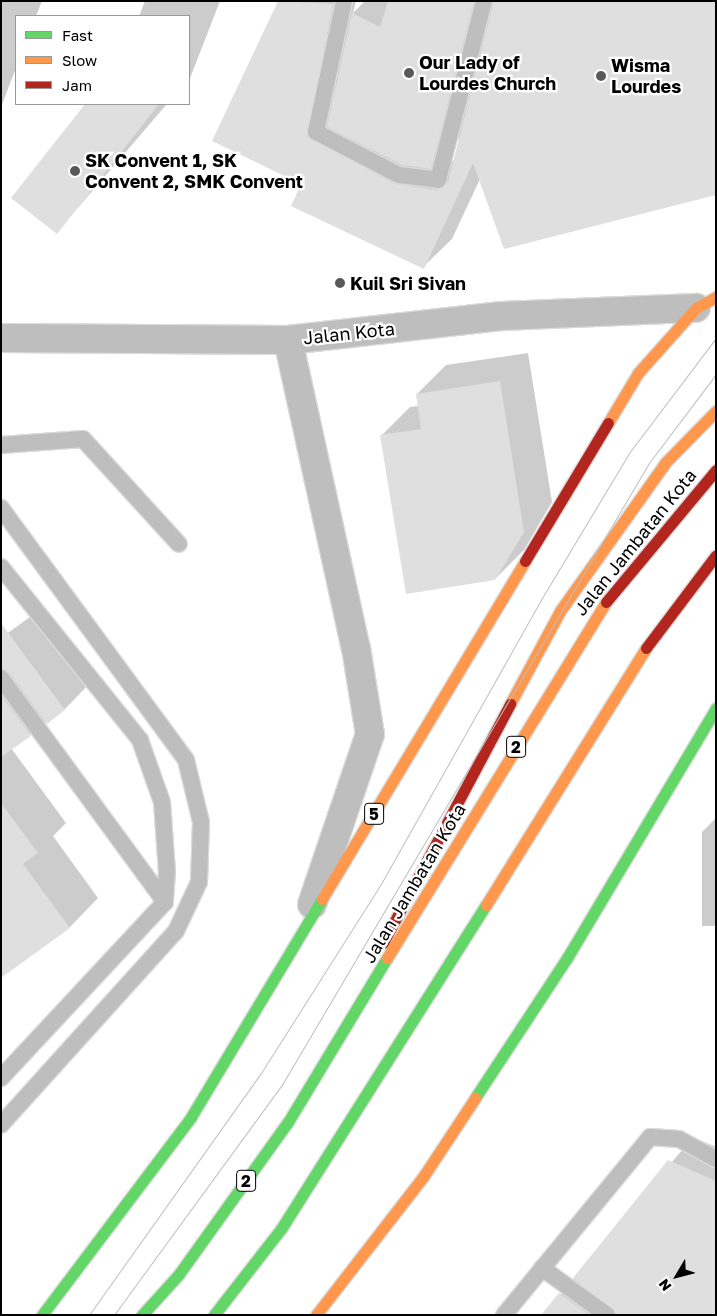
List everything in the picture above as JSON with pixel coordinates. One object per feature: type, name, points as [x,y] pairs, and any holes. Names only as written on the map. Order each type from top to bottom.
[{"type":"highway","name":"5","points":[[42,1315],[191,1117],[638,373],[706,303]]},
{"type":"highway","points":[[337,1039],[401,905],[560,611],[665,463],[716,411]]},
{"type":"highway","name":"Jalan Jambatan Kota","points":[[142,1315],[179,1274],[288,1122],[337,1039],[419,913],[600,609],[716,470]]},
{"type":"highway","points":[[214,1315],[281,1228],[376,1084],[635,662],[716,555]]},
{"type":"highway","points":[[316,1315],[439,1153],[567,958],[716,708]]},
{"type":"street","name":"Jalan Kota","points":[[1,338],[288,340],[502,316],[706,303]]},
{"type":"street","points":[[288,340],[356,648],[370,734],[302,932]]},
{"type":"lane","points":[[344,1],[316,132],[399,175],[438,180],[484,1]]},
{"type":"lane","points":[[1,445],[83,440],[179,544]]},
{"type":"lane","points":[[1,508],[186,760],[201,822],[199,882],[176,932],[1,1125]]},
{"type":"lane","points":[[1,568],[140,740],[162,802],[165,902],[1,1078]]},
{"type":"lane","points":[[1,678],[165,902]]},
{"type":"lane","points":[[504,1315],[650,1138],[678,1139],[716,1159]]},
{"type":"lane","points":[[542,1268],[607,1315]]},
{"type":"building","name":"Wisma Lourdes","points":[[278,1],[333,4],[307,137],[395,184],[437,190],[448,182],[494,1],[716,1],[716,195],[504,249],[473,163],[424,269],[291,206],[301,184],[212,141]]},
{"type":"building","name":"Our Lady of Lourdes Church","points":[[388,1],[474,1],[431,169],[402,165],[327,127],[352,13],[380,27]]},
{"type":"building","points":[[84,105],[158,105],[57,234],[11,198]]},
{"type":"building","points":[[500,381],[524,532],[495,580],[406,594],[380,435],[421,429],[416,394]]},
{"type":"building","points":[[1,623],[65,710],[47,724],[9,672],[1,668]]},
{"type":"building","points":[[1,695],[31,736],[1,757]]},
{"type":"building","points":[[1,803],[38,853],[23,864],[70,928],[1,978]]},
{"type":"building","points":[[668,1160],[716,1181],[716,1315],[617,1315],[573,1278]]},
{"type":"building","points":[[559,1293],[590,1315],[541,1315]]},
{"type":"tram line","points":[[89,1315],[261,1073],[382,882],[542,598],[629,453],[716,338]]},
{"type":"tram line","points":[[114,1315],[283,1083],[649,463],[716,374]]},
{"type":"traffic: fast","points":[[475,1098],[567,958],[716,708]]},
{"type":"traffic: fast","points":[[42,1315],[191,1117],[322,899]]},
{"type":"traffic: fast","points":[[214,1315],[281,1229],[486,905]]},
{"type":"traffic: fast","points":[[142,1315],[179,1274],[288,1122],[387,958]]},
{"type":"traffic: slow","points":[[608,423],[638,373],[696,308],[716,297]]},
{"type":"traffic: slow","points":[[510,704],[560,611],[665,463],[716,411]]},
{"type":"traffic: slow","points":[[322,899],[525,561]]},
{"type":"traffic: slow","points":[[387,958],[606,602]]},
{"type":"traffic: slow","points":[[486,905],[646,648]]},
{"type":"traffic: slow","points":[[316,1315],[423,1177],[475,1098]]},
{"type":"traffic: jam","points":[[525,561],[608,423]]},
{"type":"traffic: jam","points":[[606,602],[716,470]]},
{"type":"traffic: jam","points":[[646,648],[716,555]]},
{"type":"traffic: jam","points":[[383,943],[510,704]]},
{"type":"place","name":"Our Lady of Lourdes Church","points":[[409,73]]},
{"type":"place","name":"Wisma Lourdes","points":[[601,76]]},
{"type":"place","name":"SK Convent 1, SK Convent 2, SMK Convent","points":[[75,171]]},
{"type":"place","name":"Kuil Sri Sivan","points":[[340,283]]}]
